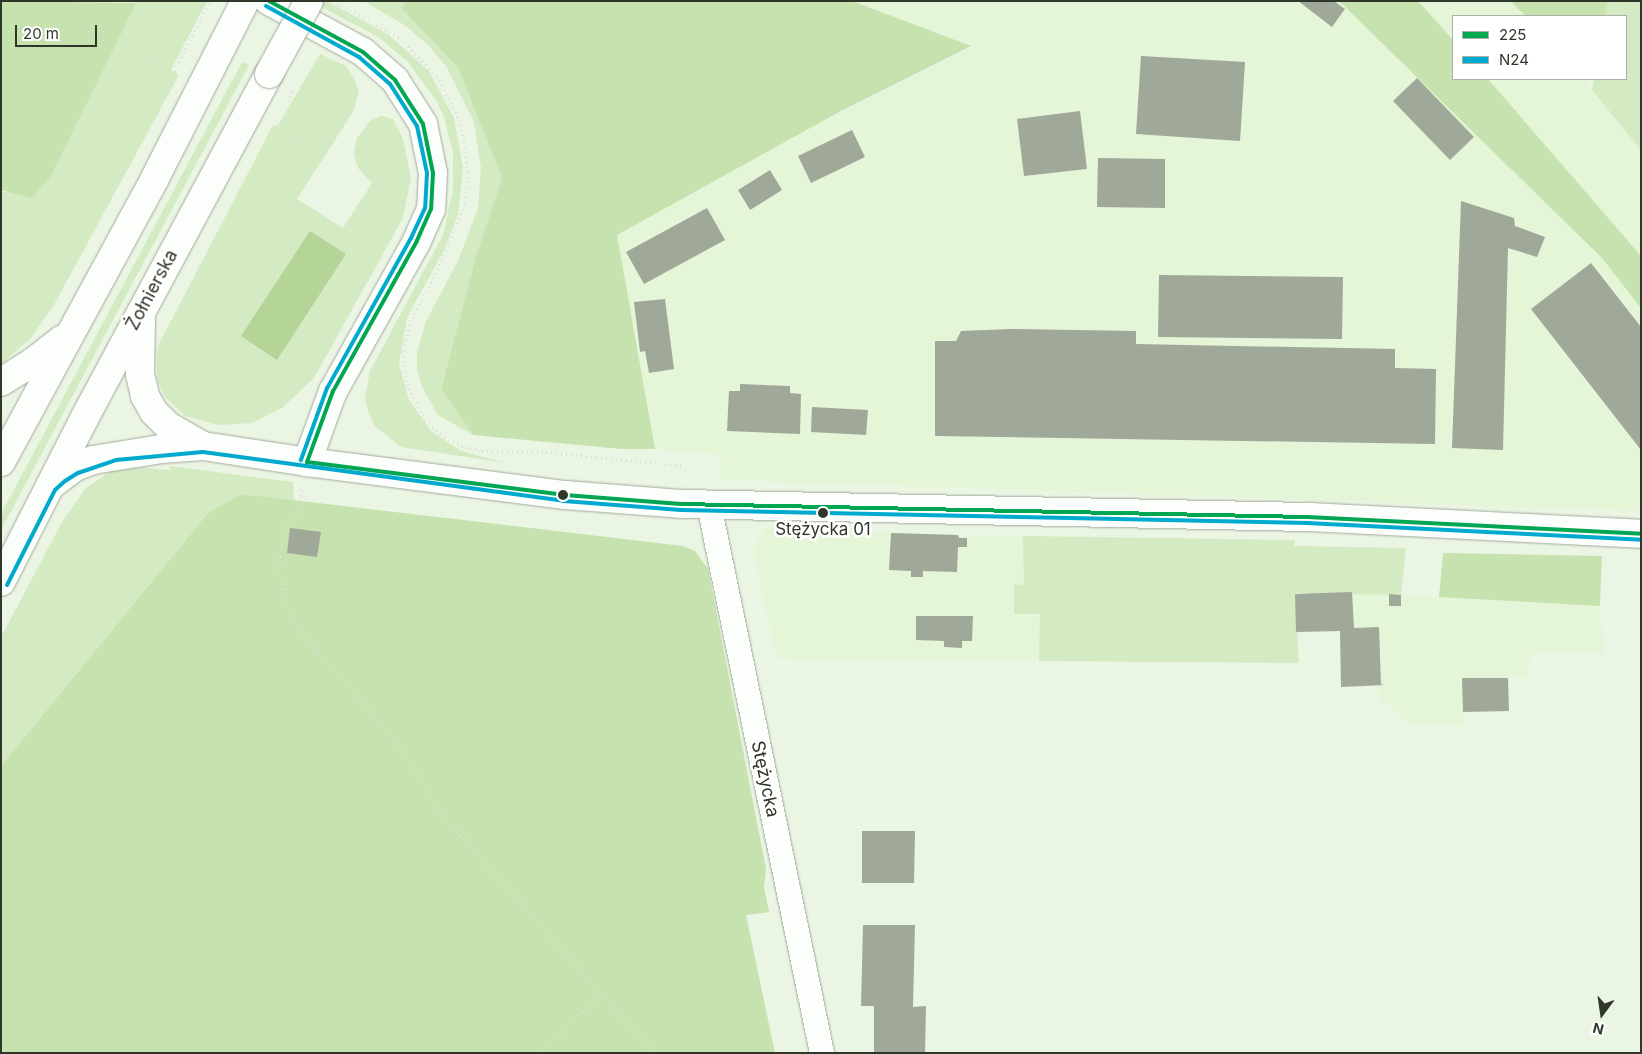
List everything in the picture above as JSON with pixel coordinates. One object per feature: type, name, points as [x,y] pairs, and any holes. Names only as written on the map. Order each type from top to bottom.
[{"type":"main road","points":[[1,462],[155,178],[245,1]]},
{"type":"main road","points":[[269,1],[363,52],[396,80],[423,124],[433,173],[430,209],[417,241],[333,391],[307,462]]},
{"type":"main road","name":"Żołnierska","points":[[1,582],[144,306],[309,1]]},
{"type":"main road","points":[[144,306],[139,348],[140,374],[145,396],[154,412],[168,426],[203,446]]},
{"type":"main road","points":[[1,382],[33,362],[70,332]]},
{"type":"main road","points":[[50,486],[75,467],[115,454],[203,446],[307,462],[565,495],[709,505],[1290,517],[1641,534]]},
{"type":"street","name":"Stężycka","points":[[709,505],[822,1053]]},
{"type":"path","points":[[139,51],[174,71],[210,1]]},
{"type":"path","points":[[334,1],[401,39],[422,58],[448,94],[464,142],[468,177],[465,204],[436,273],[411,320],[403,352],[407,384],[425,420],[458,444],[482,451],[546,452],[684,466]]},
{"type":"path","points":[[276,125],[316,146]]},
{"type":"path","points":[[307,462],[297,515],[284,530],[280,556],[279,574],[293,623],[393,738],[447,820],[601,994],[656,1053]]},
{"type":"path","points":[[539,1053],[601,994]]},
{"type":"shaded area","points":[[1,1],[136,3],[51,176],[32,198],[1,190]]},
{"type":"shaded area","points":[[135,1],[207,1],[171,70],[179,75],[55,303],[31,338],[1,364],[1,190],[4,193],[51,176]]},
{"type":"shaded area","points":[[310,1],[327,1],[389,35],[429,71],[454,118],[463,168],[458,215],[444,250],[407,318],[399,364],[409,400],[431,431],[461,451],[506,463],[401,447],[375,426],[368,412],[365,397],[370,371],[443,235],[453,190],[453,153],[444,117],[436,100],[407,61],[378,37]]},
{"type":"shaded area","points":[[364,1],[406,1],[402,9],[458,68],[502,178],[477,253],[441,389],[473,435],[438,415],[421,385],[417,368],[417,352],[426,321],[458,261],[478,208],[481,168],[474,122],[446,66],[428,45],[406,26]]},
{"type":"shaded area","points":[[406,1],[852,1],[971,46],[839,112],[617,235],[655,449],[621,449],[473,435],[441,389],[477,253],[502,178],[458,68],[402,9]]},
{"type":"shaded area","points":[[852,1],[1511,1],[1524,15],[1452,15],[1452,80],[1583,80],[1641,150],[1641,511],[720,480],[721,455],[655,449],[617,235],[839,112],[970,46]]},
{"type":"shaded area","points":[[1339,1],[1418,1],[1452,39],[1452,80],[1489,80],[1641,256],[1641,308],[1602,258]]},
{"type":"shaded area","points":[[1511,1],[1608,1],[1605,15],[1524,15]]},
{"type":"shaded area","points":[[1608,1],[1641,1],[1641,150],[1592,90],[1594,80],[1627,80],[1627,15],[1605,15]]},
{"type":"shaded area","points":[[320,54],[346,66],[354,78],[359,92],[353,112],[297,199],[343,228],[372,183],[358,168],[354,154],[357,138],[370,121],[381,116],[393,119],[403,139],[411,178],[403,218],[314,378],[283,407],[252,423],[218,425],[185,416],[165,397],[158,382],[156,361],[159,344],[273,125],[277,127]]},
{"type":"shaded area","points":[[242,62],[249,65],[1,530],[1,514]]},
{"type":"shaded area","points":[[310,231],[346,254],[277,360],[241,336]]},
{"type":"shaded area","points":[[170,466],[293,482],[294,500],[242,494],[208,513],[1,766],[1,637],[62,522],[86,488],[108,473],[129,467],[170,470]]},
{"type":"shaded area","points":[[242,494],[683,546],[695,551],[708,569],[766,869],[764,887],[769,912],[746,915],[775,1053],[1,1053],[1,766],[208,513]]},
{"type":"shaded area","points":[[766,528],[958,535],[1295,540],[1296,594],[1352,592],[1600,606],[1604,653],[1531,653],[1528,676],[1508,678],[1509,711],[1463,712],[1463,725],[1414,726],[1379,698],[1377,686],[1341,687],[1340,631],[1296,633],[1299,663],[776,658],[753,548]]},
{"type":"shaded area","points":[[1023,536],[1295,540],[1294,546],[1406,548],[1401,595],[1295,593],[1299,663],[1039,661],[1040,614],[1014,614],[1014,584],[1024,585]]},
{"type":"shaded area","points":[[1443,553],[1602,556],[1600,606],[1439,597]]},
{"type":"building","points":[[1298,1],[1334,1],[1345,9],[1332,27]]},
{"type":"building","points":[[1141,56],[1245,62],[1240,141],[1136,134]]},
{"type":"building","points":[[1417,78],[1474,137],[1450,160],[1393,101]]},
{"type":"building","points":[[1080,111],[1087,169],[1024,176],[1017,119]]},
{"type":"building","points":[[852,130],[865,157],[811,183],[798,156]]},
{"type":"building","points":[[1098,158],[1165,159],[1165,208],[1097,207]]},
{"type":"building","points":[[770,170],[782,190],[750,210],[738,190]]},
{"type":"building","points":[[1461,201],[1514,218],[1515,226],[1545,237],[1537,257],[1508,248],[1503,450],[1452,448]]},
{"type":"building","points":[[707,208],[725,240],[644,284],[626,252]]},
{"type":"building","points":[[1591,263],[1641,327],[1641,450],[1531,309]]},
{"type":"building","points":[[1159,275],[1343,277],[1342,339],[1158,337]]},
{"type":"building","points":[[665,299],[674,369],[649,373],[645,351],[640,352],[634,302]]},
{"type":"building","points":[[1011,329],[1136,331],[1136,344],[1395,349],[1395,368],[1436,369],[1435,444],[935,436],[935,341],[956,341],[961,331]]},
{"type":"building","points":[[740,384],[790,386],[790,393],[801,394],[800,434],[727,431],[729,391],[740,391]]},
{"type":"building","points":[[812,407],[868,410],[866,435],[811,432]]},
{"type":"building","points":[[290,528],[321,532],[317,557],[287,553]]},
{"type":"building","points":[[891,533],[958,535],[959,538],[967,538],[967,547],[958,547],[957,572],[923,571],[923,577],[911,577],[911,571],[889,570]]},
{"type":"building","points":[[1352,592],[1354,628],[1379,627],[1381,684],[1384,685],[1341,687],[1340,631],[1296,632],[1295,594]]},
{"type":"building","points":[[1389,594],[1401,595],[1401,606],[1389,606]]},
{"type":"building","points":[[916,616],[973,616],[972,641],[962,641],[962,648],[944,647],[944,641],[916,640]]},
{"type":"building","points":[[1462,678],[1508,678],[1509,711],[1463,712]]},
{"type":"building","points":[[862,831],[915,831],[914,883],[862,883]]},
{"type":"building","points":[[863,925],[915,925],[913,1007],[926,1006],[925,1053],[874,1053],[874,1006],[861,1006]]},
{"type":"transit line","name":"225","points":[[269,1],[363,52],[395,80],[423,124],[433,173],[431,209],[417,241],[333,391],[307,462]]},
{"type":"transit line","name":"N24","points":[[266,6],[359,57],[390,84],[417,126],[427,173],[425,208],[411,238],[327,388],[301,460]]},
{"type":"transit line","name":"N24","points":[[7,585],[55,490],[65,481],[78,473],[116,460],[203,452],[564,501],[681,510],[1309,523],[1641,540]]},
{"type":"transit line","name":"225","points":[[307,462],[565,495],[681,504],[1309,517],[1641,534]]},
{"type":"place","name":"Stężycka 01","points":[[823,513]]}]
